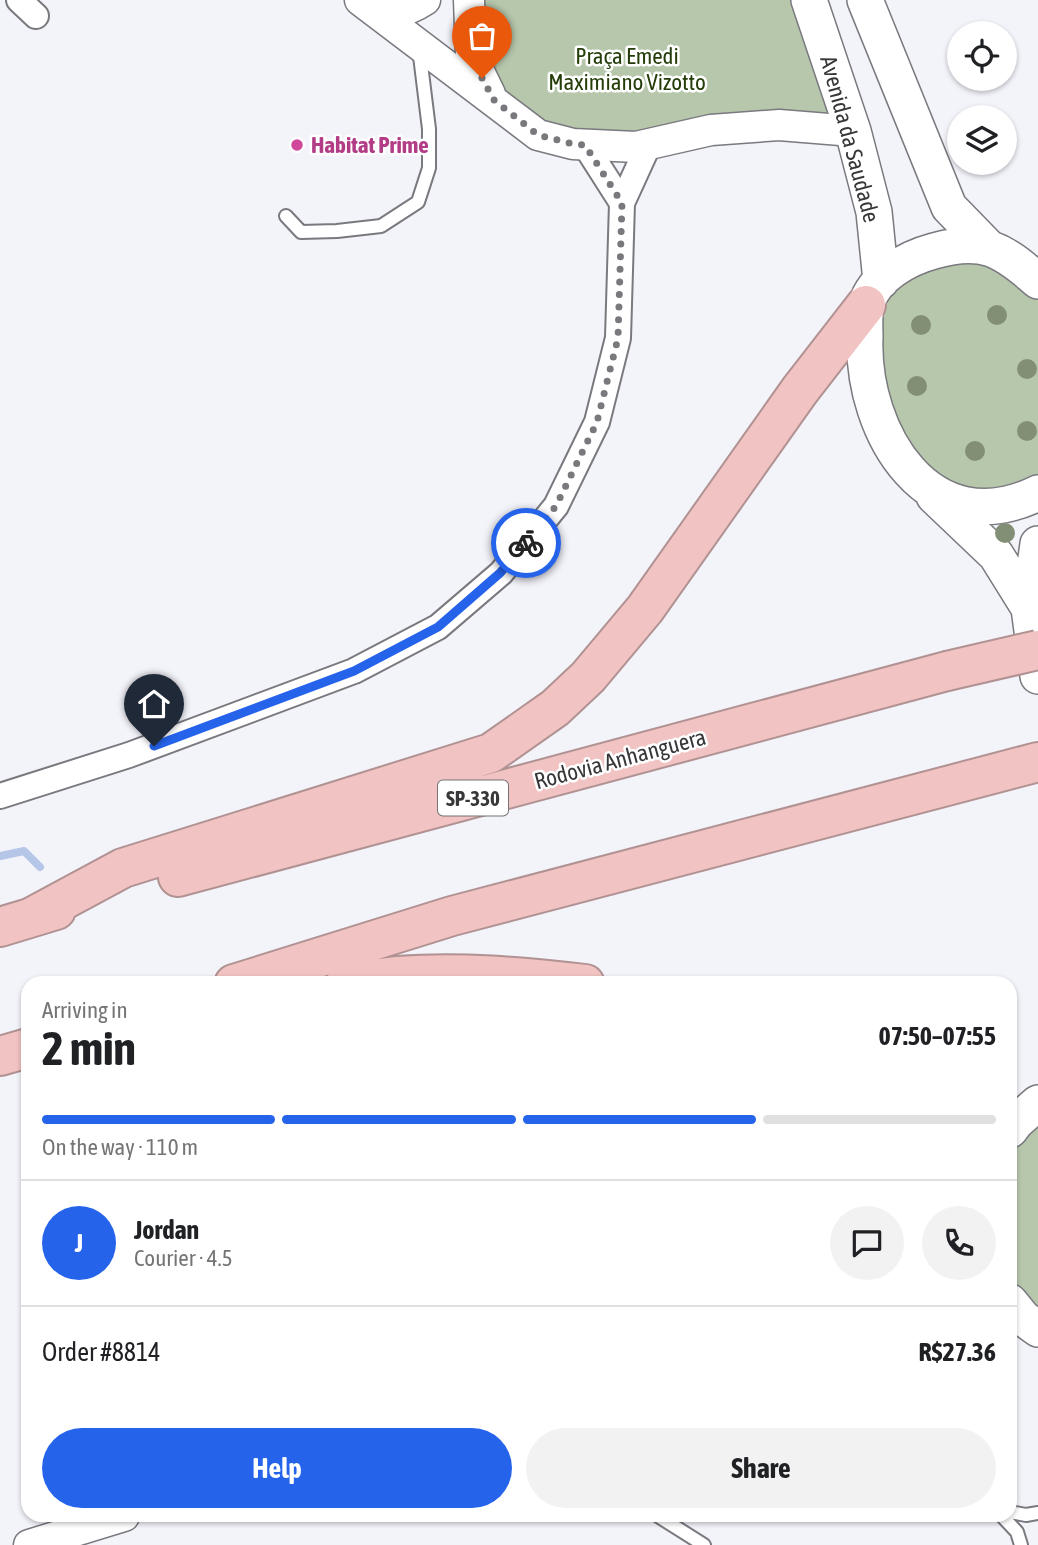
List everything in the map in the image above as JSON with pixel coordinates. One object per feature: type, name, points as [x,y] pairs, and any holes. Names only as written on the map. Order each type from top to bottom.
[{"type":"highway","points":[[16,922],[123,868],[491,753],[555,708],[588,677],[645,609],[800,390],[874,293]]},
{"type":"highway","name":"Rodovia Anhanguera","points":[[16,922],[947,671],[1038,650]]},
{"type":"highway","points":[[260,976],[452,916],[1038,762]]},
{"type":"highway","points":[[402,976],[435,973],[501,976]]},
{"type":"highway","points":[[0,1056],[21,1050]]},
{"type":"highway","points":[[0,1069],[21,1068]]},
{"type":"main road","name":"Avenida da Saudade","points":[[809,0],[853,131],[874,212],[874,293],[864,354],[871,400],[884,436],[924,487],[996,555],[1029,608]]},
{"type":"main road","points":[[865,0],[948,207],[986,245],[1015,261],[1038,281]]},
{"type":"main road","points":[[874,293],[914,257],[958,245],[986,245]]},
{"type":"main road","points":[[924,487],[965,505],[1021,501],[1038,493]]},
{"type":"main road","points":[[1038,544],[1029,608],[1038,676]]},
{"type":"main road","points":[[1017,1123],[1038,1103]]},
{"type":"main road","points":[[1017,1311],[1038,1329]]},
{"type":"street","points":[[363,2],[393,13],[414,7],[425,0]]},
{"type":"street","points":[[470,0],[471,55],[494,100]]},
{"type":"street","points":[[363,2],[538,135],[573,144],[636,147],[711,130],[779,125],[853,131]]},
{"type":"street","points":[[0,796],[129,755],[354,671],[438,627],[500,573],[556,506],[597,422],[618,338],[622,203],[649,144]]},
{"type":"street","points":[[585,145],[622,203]]},
{"type":"street","points":[[29,1545],[104,1522]]},
{"type":"lane","points":[[286,216],[301,232],[337,231],[381,226],[418,202],[429,168],[429,129],[419,44]]},
{"type":"lane","points":[[1017,1513],[1038,1513]]},
{"type":"lane","points":[[668,1522],[704,1545]]},
{"type":"lane","points":[[1008,1522],[1017,1532],[1021,1545]]},
{"type":"green space","name":"Praça Emedi Maximiano Vizotto","points":[[481,0],[797,0],[840,121],[633,141],[569,134],[535,119],[503,89],[487,65]]},
{"type":"green space","points":[[985,256],[1038,296],[1038,478],[989,494],[927,477],[891,430],[875,311],[918,267]]},
{"type":"green space","points":[[1038,1115],[1038,1319],[1017,1296],[1017,1138]]},
{"type":"waterway","points":[[0,856],[24,851],[40,867]]},
{"type":"way so far","points":[[482,78],[494,100],[538,135],[585,145],[622,203],[618,338],[597,422],[556,506],[526,543]]},
{"type":"place","name":"Habitat Prime","points":[[297,145]]},
{"type":"route","points":[[154,746],[354,671],[438,627],[500,573],[526,543]]}]
